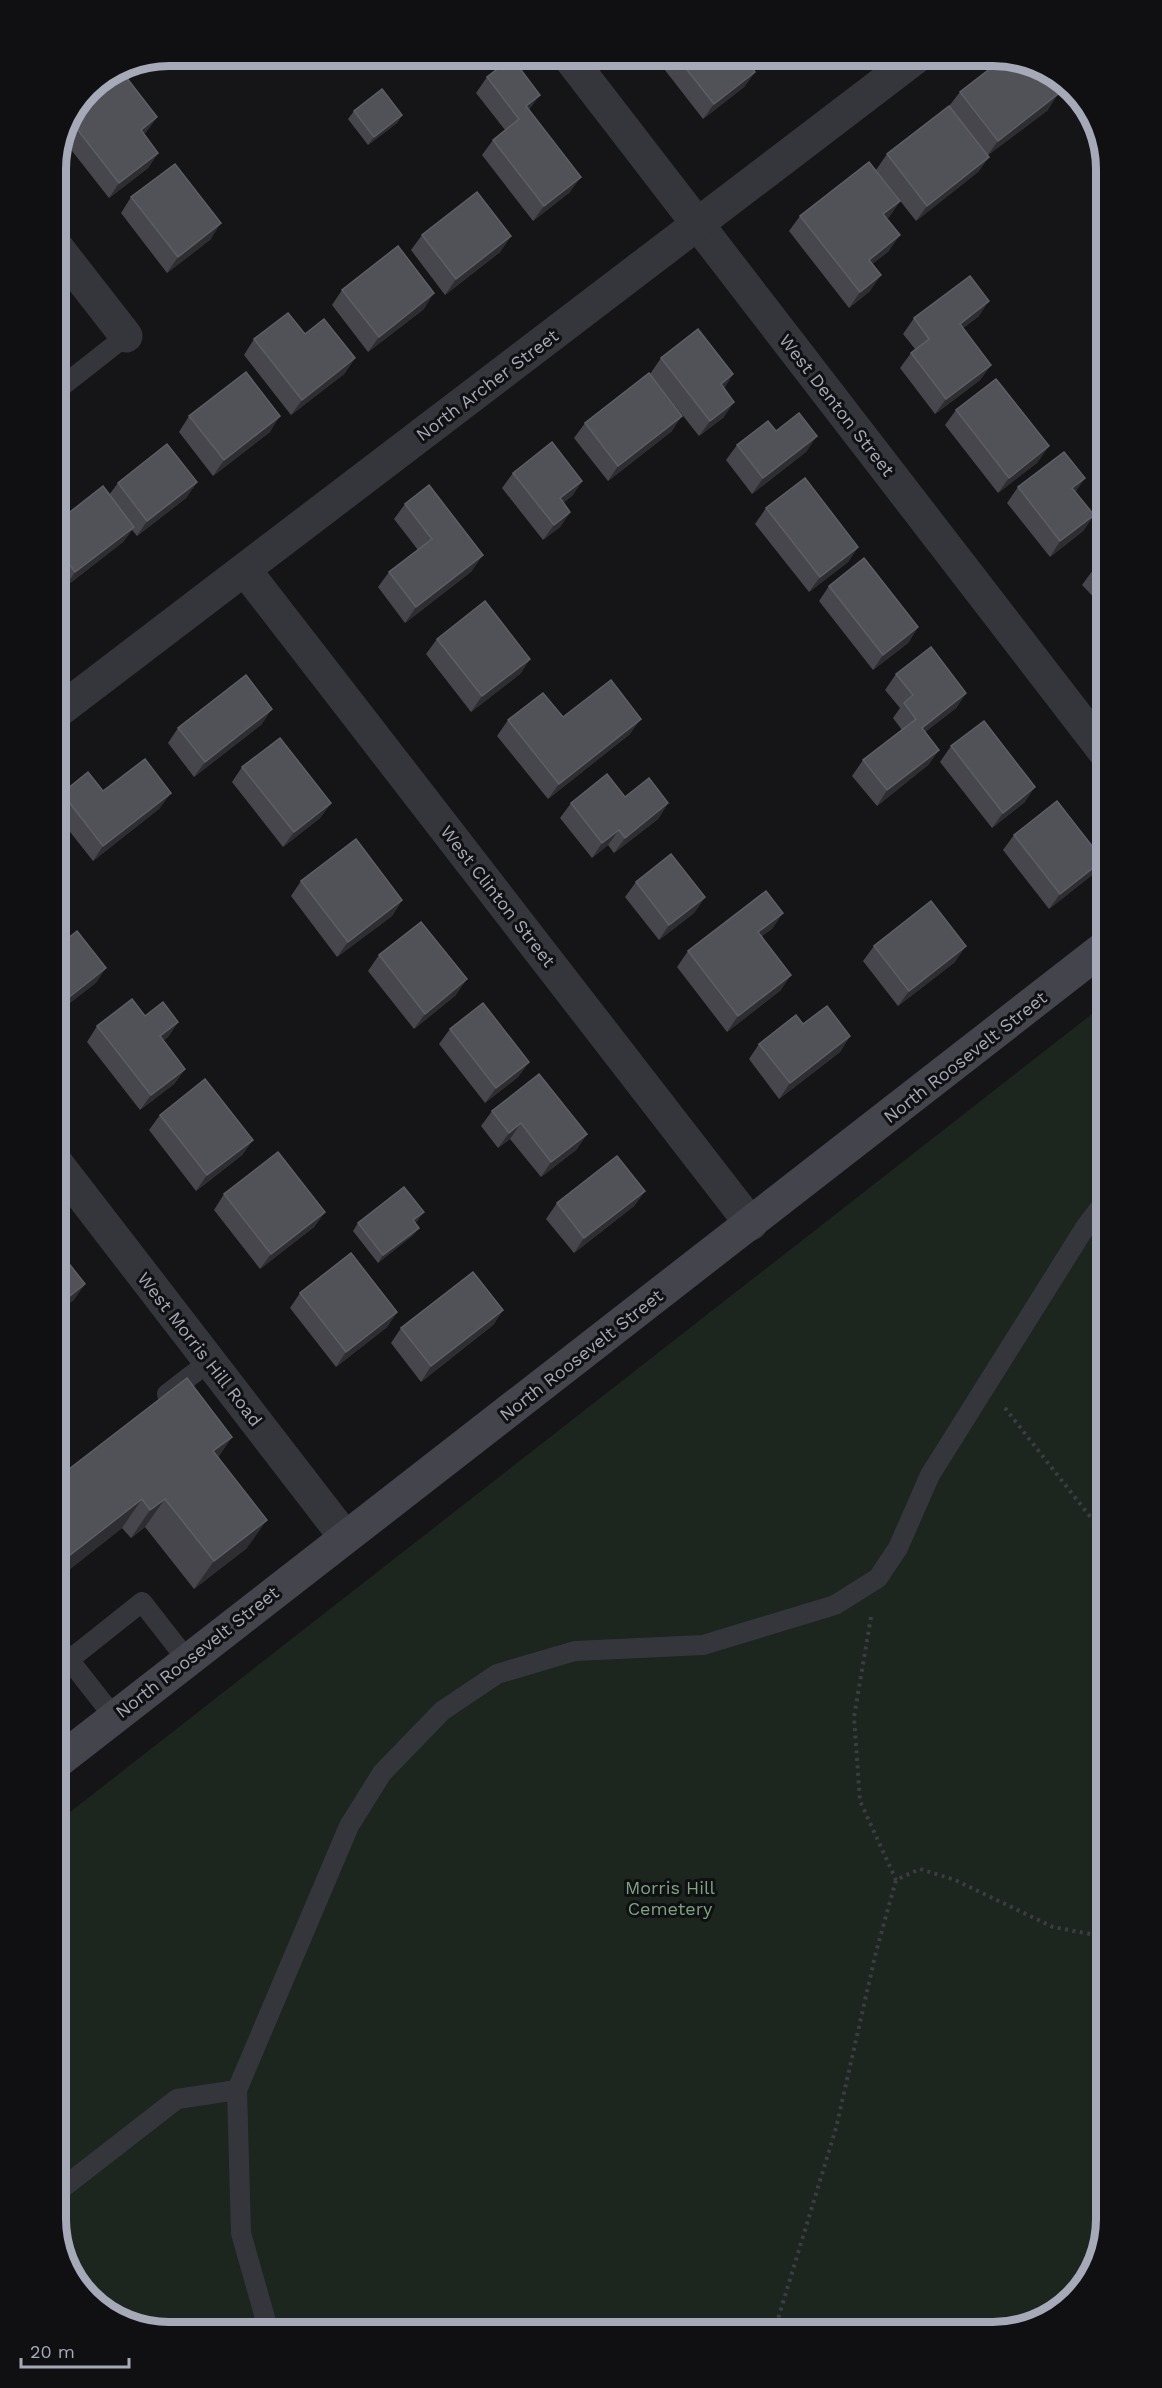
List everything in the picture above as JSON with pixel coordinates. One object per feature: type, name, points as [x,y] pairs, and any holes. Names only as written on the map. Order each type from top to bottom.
[{"type":"street","name":"West Denton Street","points":[[576,66],[1096,740]]},
{"type":"street","name":"North Archer Street","points":[[66,706],[905,66]]},
{"type":"street","points":[[66,259],[126,336]]},
{"type":"street","name":"West Clinton Street","points":[[245,570],[751,1224]]},
{"type":"street","name":"North Roosevelt Street","points":[[66,1755],[1096,955]]},
{"type":"street","name":"West Morris Hill Road","points":[[66,1185],[210,1361],[345,1537]]},
{"type":"lane","points":[[66,383],[126,336]]},
{"type":"lane","points":[[266,2322],[241,2233],[237,2090],[349,1826],[382,1773],[442,1711],[497,1674],[575,1651],[703,1645],[835,1605],[878,1578],[898,1548],[930,1475],[1086,1226],[1096,1214]]},
{"type":"lane","points":[[155,1403],[210,1361]]},
{"type":"lane","points":[[69,1660],[142,1602],[188,1661]]},
{"type":"lane","points":[[66,1656],[114,1718]]},
{"type":"lane","points":[[66,2185],[177,2099],[237,2090]]},
{"type":"path","points":[[986,1384],[1096,1523]]},
{"type":"path","points":[[777,2322],[836,2128],[876,1952],[896,1880],[860,1801],[854,1717],[878,1578]]},
{"type":"path","points":[[896,1880],[920,1869],[955,1880],[1053,1927],[1096,1935]]},
{"type":"green space","name":"Morris Hill Cemetery","points":[[1096,1011],[1096,2219],[1088,2258],[1079,2276],[1061,2296],[1032,2314],[1013,2320],[993,2322],[162,2322],[136,2317],[123,2311],[101,2296],[83,2276],[68,2239],[66,2219],[66,1815]]},
{"type":"building","points":[[501,66],[518,66],[540,95],[526,106],[581,177],[544,206],[493,140],[519,119],[487,77]]},
{"type":"building","points":[[684,66],[750,66],[755,72],[714,104]]},
{"type":"building","points":[[993,66],[1000,66],[1026,71],[1050,83],[1058,94],[998,141],[960,92]]},
{"type":"building","points":[[125,76],[157,117],[141,130],[158,153],[119,183],[75,127],[83,112],[96,96],[112,83]]},
{"type":"building","points":[[382,89],[402,115],[374,137],[354,111]]},
{"type":"building","points":[[949,106],[989,157],[927,206],[887,154]]},
{"type":"building","points":[[869,162],[900,201],[883,214],[900,235],[869,260],[881,275],[860,292],[800,216]]},
{"type":"building","points":[[175,164],[221,223],[178,257],[131,197]]},
{"type":"building","points":[[477,192],[511,236],[456,279],[422,235]]},
{"type":"building","points":[[398,246],[434,293],[379,337],[342,290]]},
{"type":"building","points":[[970,276],[989,301],[960,324],[991,365],[946,399],[911,353],[929,339],[914,318]]},
{"type":"building","points":[[288,313],[305,334],[324,319],[355,358],[302,400],[254,339]]},
{"type":"building","points":[[698,329],[733,374],[721,384],[734,402],[710,421],[661,358]]},
{"type":"building","points":[[246,372],[280,416],[224,460],[189,416]]},
{"type":"building","points":[[649,373],[682,416],[618,466],[585,423]]},
{"type":"building","points":[[996,379],[1049,446],[1009,478],[956,410]]},
{"type":"building","points":[[799,413],[817,436],[763,478],[737,445],[768,421],[776,431]]},
{"type":"building","points":[[552,442],[582,481],[560,498],[570,512],[554,525],[513,473]]},
{"type":"building","points":[[167,444],[197,482],[147,521],[118,483]]},
{"type":"building","points":[[1064,452],[1085,478],[1072,488],[1094,515],[1060,541],[1018,487]]},
{"type":"building","points":[[805,478],[858,547],[820,577],[766,508]]},
{"type":"building","points":[[429,485],[483,555],[416,607],[389,572],[432,539],[405,504]]},
{"type":"building","points":[[103,486],[134,527],[75,572],[66,560],[66,515]]},
{"type":"building","points":[[864,558],[918,627],[883,655],[829,586]]},
{"type":"building","points":[[485,601],[530,659],[482,696],[437,639]]},
{"type":"building","points":[[931,647],[966,693],[922,728],[939,750],[887,790],[863,760],[916,719],[904,703],[913,695],[896,674]]},
{"type":"building","points":[[246,675],[272,709],[205,762],[178,728]]},
{"type":"building","points":[[611,680],[641,719],[559,784],[508,720],[543,693],[563,717]]},
{"type":"building","points":[[984,721],[1035,787],[1003,813],[951,746]]},
{"type":"building","points":[[280,738],[331,803],[294,832],[242,767]]},
{"type":"building","points":[[145,759],[171,793],[103,846],[66,798],[66,790],[88,772],[103,791]]},
{"type":"building","points":[[607,774],[625,797],[649,778],[668,803],[625,838],[619,830],[602,843],[571,803]]},
{"type":"building","points":[[1057,801],[1096,851],[1096,866],[1060,894],[1014,835]]},
{"type":"building","points":[[356,839],[402,900],[348,942],[301,881]]},
{"type":"building","points":[[671,854],[705,897],[669,925],[636,882]]},
{"type":"building","points":[[766,891],[783,913],[758,932],[791,975],[738,1016],[688,951]]},
{"type":"building","points":[[931,901],[966,946],[909,991],[874,946]]},
{"type":"building","points":[[421,922],[467,979],[425,1014],[379,955]]},
{"type":"building","points":[[77,931],[106,968],[66,1000],[66,940]]},
{"type":"building","points":[[132,999],[145,1016],[163,1002],[178,1022],[160,1036],[185,1069],[151,1095],[97,1026]]},
{"type":"building","points":[[483,1003],[529,1062],[496,1088],[450,1029]]},
{"type":"building","points":[[827,1006],[850,1036],[790,1083],[759,1044],[796,1015],[803,1024]]},
{"type":"building","points":[[539,1074],[587,1134],[551,1162],[521,1123],[509,1133],[492,1111]]},
{"type":"building","points":[[205,1079],[253,1140],[207,1175],[160,1115]]},
{"type":"building","points":[[278,1152],[325,1212],[271,1254],[224,1194]]},
{"type":"building","points":[[617,1156],[645,1191],[584,1238],[557,1203]]},
{"type":"building","points":[[404,1187],[424,1212],[413,1220],[419,1228],[383,1255],[358,1223]]},
{"type":"building","points":[[351,1253],[397,1312],[346,1352],[300,1293]]},
{"type":"building","points":[[66,1260],[85,1284],[66,1299]]},
{"type":"building","points":[[473,1272],[503,1310],[431,1366],[401,1328]]},
{"type":"building","points":[[187,1378],[232,1437],[213,1451],[267,1520],[214,1561],[165,1499],[150,1510],[142,1499],[66,1558],[66,1471]]}]
